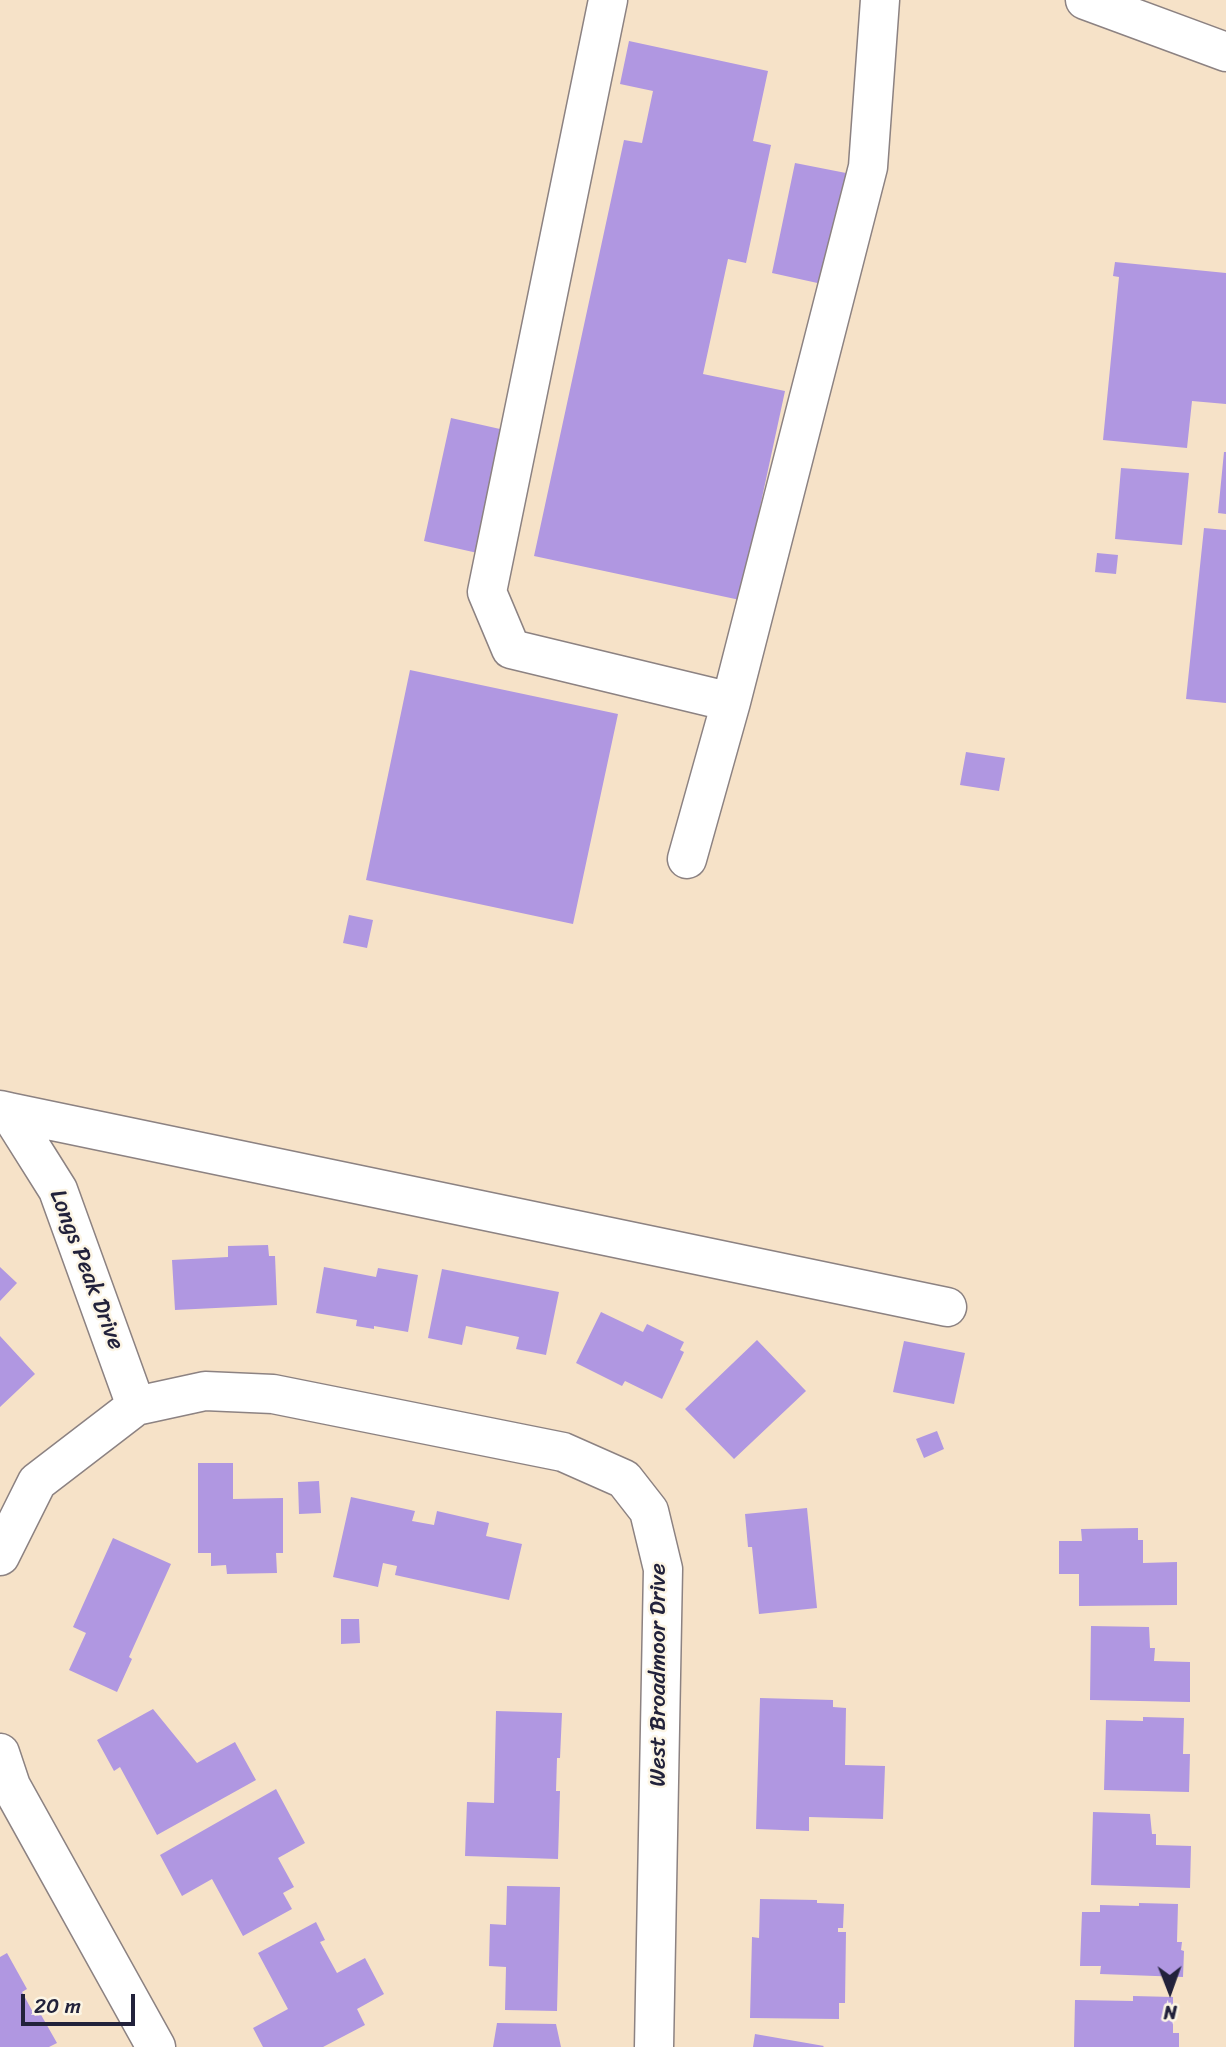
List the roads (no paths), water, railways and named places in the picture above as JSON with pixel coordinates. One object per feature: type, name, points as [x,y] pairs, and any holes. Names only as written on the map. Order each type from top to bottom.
[{"type":"street","points":[[608,0],[487,592],[511,649],[731,702]]},
{"type":"street","points":[[687,859],[731,702],[868,167],[880,0]]},
{"type":"street","points":[[1084,0],[1226,52]]},
{"type":"street","points":[[5,1111],[947,1307]]},
{"type":"street","name":"Longs Peak Drive","points":[[5,1111],[58,1190],[136,1406]]},
{"type":"street","name":"West Broadmoor Drive","points":[[136,1406],[205,1391],[273,1394],[563,1452],[624,1479],[649,1511],[663,1569],[654,2047]]},
{"type":"street","points":[[0,1556],[37,1482],[136,1406]]},
{"type":"street","points":[[0,1753],[11,1786],[156,2047]]}]
